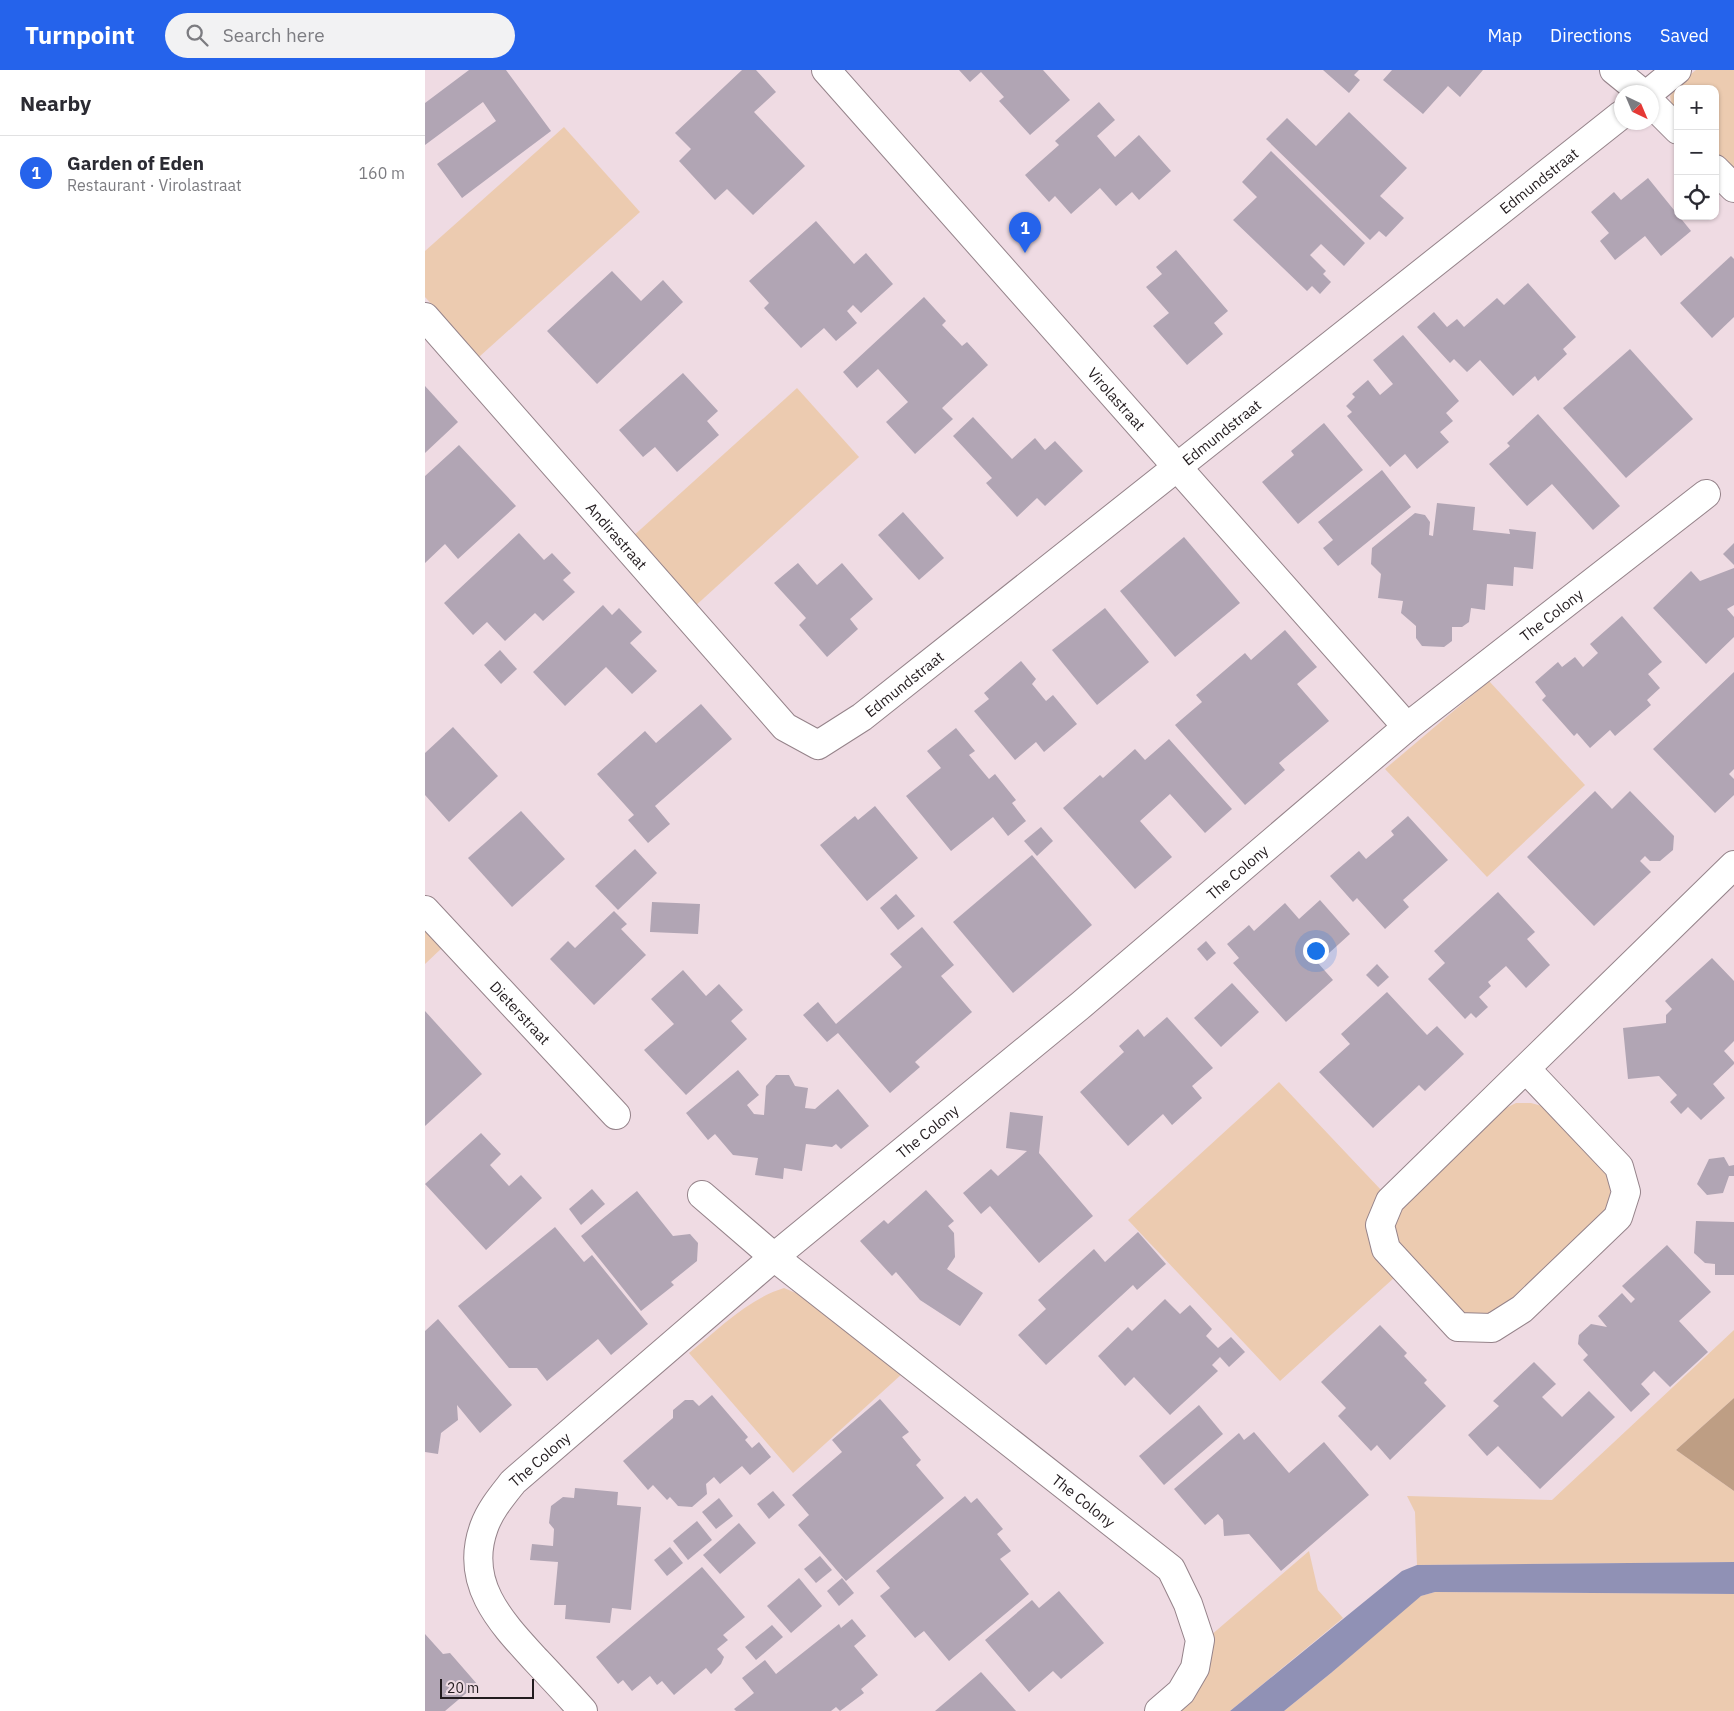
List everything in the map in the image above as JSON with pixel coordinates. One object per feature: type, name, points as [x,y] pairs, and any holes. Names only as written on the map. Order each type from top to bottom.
[{"type":"street","name":"Virolastraat","points":[[826,70],[1407,726]]},
{"type":"street","points":[[1614,70],[1632,85]]},
{"type":"street","points":[[1659,85],[1677,70]]},
{"type":"street","points":[[1659,111],[1674,126]]},
{"type":"street","name":"Edmundstraat","points":[[818,745],[869,711],[1614,121]]},
{"type":"street","points":[[1719,173],[1734,188]]},
{"type":"street","name":"Andirastraat","points":[[425,317],[785,727],[818,745]]},
{"type":"street","name":"The Colony","points":[[583,1711],[507,1629],[491,1607],[485,1590],[479,1567],[484,1527],[496,1504],[513,1482],[774,1257],[1081,1005],[1407,726],[1706,494]]},
{"type":"street","points":[[1527,1069],[1619,1167],[1626,1192],[1618,1217],[1522,1309],[1492,1328],[1458,1327],[1385,1249],[1381,1225],[1390,1201],[1734,866]]},
{"type":"street","name":"Dieterstraat","points":[[425,910],[617,1115]]},
{"type":"street","name":"The Colony","points":[[702,1195],[774,1257],[1171,1569],[1189,1604],[1200,1640],[1195,1668],[1191,1676],[1181,1692],[1159,1711]]},
{"type":"shaded area","points":[[1696,70],[1734,70],[1734,172],[1719,157],[1719,85],[1679,84]]},
{"type":"shaded area","points":[[1674,91],[1674,110],[1672,108],[1670,96]]},
{"type":"shaded area","points":[[564,127],[640,212],[479,357],[425,297],[425,251]]},
{"type":"shaded area","points":[[797,388],[859,457],[693,608],[631,538]]},
{"type":"shaded area","points":[[1489,681],[1585,785],[1487,877],[1385,769]]},
{"type":"shaded area","points":[[425,927],[443,947],[425,964]]},
{"type":"shaded area","points":[[1279,1082],[1382,1191],[1370,1216],[1369,1237],[1372,1247],[1395,1277],[1280,1381],[1128,1220]]},
{"type":"shaded area","points":[[1516,1103],[1531,1103],[1542,1106],[1608,1176],[1610,1200],[1605,1215],[1497,1315],[1470,1315],[1460,1311],[1401,1250],[1392,1223],[1396,1212],[1504,1109]]},
{"type":"shaded area","points":[[784,1288],[803,1296],[903,1373],[793,1473],[689,1353],[746,1307],[758,1299]]},
{"type":"shaded area","points":[[1734,1330],[1734,1398],[1676,1450],[1734,1491],[1734,1562],[1417,1565],[1415,1512],[1407,1496],[1552,1500]]},
{"type":"shaded area","points":[[1734,1398],[1734,1491],[1676,1450]]},
{"type":"shaded area","points":[[1309,1551],[1318,1590],[1343,1618],[1230,1711],[1176,1711],[1210,1636]]},
{"type":"shaded area","points":[[1435,1592],[1734,1594],[1734,1711],[1284,1711],[1331,1673],[1410,1603],[1421,1596]]},
{"type":"water","points":[[1734,1562],[1734,1594],[1435,1592],[1421,1596],[1284,1711],[1230,1711],[1402,1571],[1417,1565]]},
{"type":"building","points":[[469,70],[506,70],[551,131],[462,198],[437,164],[496,121],[483,102],[425,145],[425,103]]},
{"type":"building","points":[[742,70],[756,70],[776,92],[754,112],[805,166],[753,215],[727,189],[715,200],[679,161],[691,149],[675,133]]},
{"type":"building","points":[[959,70],[1043,70],[1070,100],[1030,135],[999,101],[1004,97],[981,72],[970,82]]},
{"type":"building","points":[[1323,70],[1359,70],[1354,75],[1360,80],[1349,93]]},
{"type":"building","points":[[1392,70],[1483,70],[1460,97],[1448,86],[1423,114],[1383,80]]},
{"type":"building","points":[[1099,102],[1115,120],[1097,136],[1115,157],[1139,135],[1171,171],[1139,200],[1132,192],[1116,206],[1100,188],[1071,214],[1055,196],[1049,202],[1025,175],[1059,145],[1055,141]]},
{"type":"building","points":[[1349,112],[1407,168],[1380,196],[1404,218],[1386,237],[1379,231],[1370,240],[1266,139],[1287,118],[1316,146]]},
{"type":"building","points":[[1271,151],[1365,243],[1344,266],[1321,244],[1310,255],[1326,271],[1323,274],[1331,282],[1320,294],[1312,286],[1307,291],[1233,220],[1257,197],[1242,182]]},
{"type":"building","points":[[1648,178],[1674,210],[1674,220],[1682,220],[1691,231],[1661,256],[1645,236],[1615,260],[1600,241],[1609,233],[1591,212],[1614,192],[1621,200]]},
{"type":"building","points":[[816,221],[854,264],[866,253],[893,284],[861,313],[853,305],[847,311],[857,323],[836,341],[824,328],[801,348],[764,308],[769,303],[749,281]]},
{"type":"building","points":[[1176,250],[1228,311],[1214,323],[1223,334],[1187,365],[1153,326],[1169,313],[1146,287],[1162,274],[1156,267]]},
{"type":"building","points":[[1731,256],[1734,259],[1734,317],[1712,338],[1680,303]]},
{"type":"building","points":[[612,271],[641,301],[663,280],[683,302],[597,384],[547,331]]},
{"type":"building","points":[[1528,283],[1576,337],[1563,349],[1567,354],[1538,381],[1535,376],[1513,396],[1480,360],[1467,372],[1454,359],[1450,363],[1417,327],[1434,312],[1447,327],[1457,319],[1464,327],[1497,298],[1504,305]]},
{"type":"building","points":[[924,297],[946,321],[942,325],[962,346],[967,342],[988,365],[942,408],[953,419],[915,454],[886,422],[908,402],[878,369],[857,388],[843,372]]},
{"type":"building","points":[[1403,335],[1459,401],[1446,413],[1453,421],[1440,432],[1449,442],[1417,469],[1405,454],[1390,467],[1347,416],[1352,412],[1346,406],[1355,397],[1352,394],[1368,380],[1380,395],[1393,384],[1373,360]]},
{"type":"building","points":[[1630,349],[1693,419],[1626,478],[1563,408]]},
{"type":"building","points":[[683,373],[718,411],[707,421],[719,435],[677,472],[655,447],[643,457],[619,430]]},
{"type":"building","points":[[425,386],[458,422],[425,453]]},
{"type":"building","points":[[1538,414],[1620,506],[1593,530],[1552,484],[1527,506],[1489,464],[1510,446],[1507,443]]},
{"type":"building","points":[[973,417],[1012,459],[1035,438],[1045,450],[1055,441],[1083,471],[1045,506],[1037,498],[1017,517],[986,483],[992,478],[953,436]]},
{"type":"building","points":[[1324,423],[1363,470],[1298,524],[1262,482],[1294,455],[1291,451]]},
{"type":"building","points":[[459,445],[516,506],[458,559],[445,544],[425,563],[425,476]]},
{"type":"building","points":[[1382,470],[1411,507],[1338,566],[1323,548],[1333,540],[1318,522]]},
{"type":"building","points":[[1437,503],[1475,507],[1473,530],[1510,534],[1509,529],[1536,532],[1533,569],[1514,567],[1513,586],[1487,584],[1485,610],[1471,608],[1469,622],[1462,627],[1452,627],[1452,641],[1444,647],[1422,646],[1416,638],[1416,626],[1401,613],[1403,601],[1378,598],[1381,574],[1371,564],[1372,548],[1415,513],[1425,515],[1430,522],[1429,535],[1433,536]]},
{"type":"building","points":[[903,512],[944,558],[919,580],[878,535]]},
{"type":"building","points":[[519,533],[544,560],[552,553],[571,573],[563,580],[575,592],[543,621],[535,613],[505,641],[487,622],[473,635],[444,603]]},
{"type":"building","points":[[1184,537],[1240,603],[1175,657],[1120,591]]},
{"type":"building","points":[[1734,543],[1734,565],[1723,554]]},
{"type":"building","points":[[798,563],[817,585],[842,563],[873,599],[850,619],[858,629],[827,657],[799,625],[806,618],[774,583]]},
{"type":"building","points":[[1734,568],[1734,605],[1727,609],[1734,617],[1734,637],[1706,664],[1653,608],[1691,571],[1700,581]]},
{"type":"building","points":[[603,605],[612,615],[619,608],[642,632],[630,643],[657,671],[632,694],[606,667],[565,706],[533,672]]},
{"type":"building","points":[[1105,608],[1149,662],[1097,705],[1052,650]]},
{"type":"building","points":[[1622,616],[1662,662],[1648,674],[1660,688],[1647,700],[1651,705],[1615,736],[1610,730],[1590,748],[1577,733],[1574,736],[1542,700],[1546,696],[1535,682],[1558,662],[1562,667],[1575,657],[1583,667],[1598,653],[1590,644]]},
{"type":"building","points":[[1285,630],[1317,667],[1297,684],[1329,721],[1279,763],[1285,770],[1245,805],[1175,725],[1202,702],[1196,695],[1245,653],[1251,660]]},
{"type":"building","points":[[500,650],[517,669],[501,684],[484,665]]},
{"type":"building","points":[[1021,661],[1036,679],[1032,684],[1046,701],[1053,695],[1077,724],[1044,752],[1036,742],[1015,760],[974,711],[989,699],[984,693]]},
{"type":"building","points":[[1734,672],[1734,769],[1729,774],[1734,779],[1734,795],[1715,813],[1653,749]]},
{"type":"building","points":[[701,704],[732,739],[655,806],[670,824],[648,843],[628,820],[634,815],[597,774],[645,731],[656,743]]},
{"type":"building","points":[[453,727],[498,776],[449,822],[425,795],[425,753]]},
{"type":"building","points":[[956,728],[975,751],[969,755],[989,779],[995,774],[1016,800],[1012,803],[1026,821],[1008,836],[993,817],[951,851],[906,796],[941,768],[927,751]]},
{"type":"building","points":[[1169,739],[1232,809],[1205,833],[1170,794],[1140,821],[1172,857],[1135,889],[1063,808],[1100,775],[1103,778],[1135,749],[1145,760]]},
{"type":"building","points":[[1595,791],[1612,809],[1630,791],[1674,836],[1673,850],[1660,861],[1650,861],[1645,856],[1640,861],[1651,872],[1594,926],[1527,857]]},
{"type":"building","points":[[875,806],[918,858],[867,901],[820,845],[855,816],[858,820]]},
{"type":"building","points":[[521,811],[565,859],[512,907],[468,858]]},
{"type":"building","points":[[1408,816],[1448,860],[1403,900],[1409,907],[1385,929],[1357,898],[1353,902],[1330,876],[1359,851],[1366,859],[1394,835],[1391,831]]},
{"type":"building","points":[[1041,827],[1053,841],[1037,856],[1024,841]]},
{"type":"building","points":[[635,849],[657,873],[618,910],[595,886]]},
{"type":"building","points":[[1032,855],[1092,925],[1013,993],[953,922]]},
{"type":"building","points":[[1498,892],[1535,932],[1527,939],[1550,965],[1526,988],[1506,966],[1488,982],[1491,986],[1479,997],[1488,1007],[1476,1018],[1471,1013],[1465,1019],[1428,979],[1445,963],[1434,951]]},
{"type":"building","points":[[896,894],[915,916],[898,930],[880,908]]},
{"type":"building","points":[[1320,900],[1350,934],[1318,963],[1333,980],[1286,1022],[1233,963],[1239,958],[1227,944],[1249,925],[1254,931],[1285,903],[1299,919]]},
{"type":"building","points":[[652,902],[700,904],[698,934],[650,932]]},
{"type":"building","points":[[614,911],[627,924],[621,929],[646,955],[594,1005],[550,959],[568,941],[575,948]]},
{"type":"building","points":[[922,927],[954,965],[941,976],[972,1012],[915,1062],[920,1067],[890,1093],[838,1033],[827,1042],[803,1015],[818,1002],[836,1024],[902,967],[890,954]]},
{"type":"building","points":[[1206,941],[1216,953],[1207,961],[1197,949]]},
{"type":"building","points":[[1712,958],[1734,981],[1734,1041],[1724,1051],[1734,1064],[1713,1084],[1725,1098],[1701,1120],[1688,1107],[1681,1114],[1670,1102],[1677,1095],[1659,1076],[1628,1079],[1623,1028],[1666,1023],[1666,1015],[1672,1009],[1665,1001]]},
{"type":"building","points":[[1377,964],[1389,977],[1378,987],[1366,975]]},
{"type":"building","points":[[683,970],[706,996],[719,984],[743,1010],[731,1021],[747,1039],[686,1095],[644,1050],[674,1024],[651,999]]},
{"type":"building","points":[[1232,983],[1259,1012],[1221,1047],[1194,1018]]},
{"type":"building","points":[[1387,992],[1427,1035],[1437,1026],[1464,1054],[1425,1091],[1419,1085],[1373,1128],[1319,1072],[1350,1044],[1341,1034]]},
{"type":"building","points":[[425,1011],[482,1074],[425,1126]]},
{"type":"building","points":[[1167,1017],[1213,1068],[1192,1086],[1202,1098],[1172,1125],[1163,1114],[1128,1146],[1080,1092],[1124,1052],[1119,1046],[1138,1029],[1144,1037]]},
{"type":"building","points":[[738,1070],[759,1095],[747,1105],[754,1114],[764,1115],[766,1086],[776,1075],[789,1075],[795,1086],[808,1088],[805,1108],[815,1109],[838,1089],[869,1126],[841,1149],[836,1144],[832,1147],[806,1144],[802,1171],[784,1168],[783,1179],[755,1175],[758,1158],[733,1155],[715,1134],[708,1140],[686,1113]]},
{"type":"building","points":[[1010,1112],[1043,1116],[1039,1153],[1093,1216],[1039,1263],[990,1206],[981,1214],[963,1193],[991,1169],[998,1176],[1027,1151],[1006,1148]]},
{"type":"building","points":[[481,1133],[501,1154],[490,1165],[509,1186],[521,1175],[542,1198],[486,1250],[425,1184]]},
{"type":"building","points":[[1724,1157],[1729,1166],[1734,1165],[1734,1176],[1729,1176],[1723,1193],[1707,1195],[1697,1184],[1709,1159]]},
{"type":"building","points":[[592,1189],[605,1204],[581,1225],[569,1209]]},
{"type":"building","points":[[926,1190],[954,1221],[948,1226],[954,1233],[955,1257],[947,1269],[983,1293],[960,1326],[920,1300],[896,1272],[892,1276],[860,1241],[884,1220],[888,1224]]},
{"type":"building","points":[[637,1191],[673,1236],[690,1234],[698,1243],[697,1261],[671,1282],[674,1285],[641,1311],[581,1236]]},
{"type":"building","points":[[1696,1221],[1734,1222],[1734,1275],[1715,1275],[1715,1264],[1705,1263],[1694,1253]]},
{"type":"building","points":[[555,1227],[584,1262],[592,1255],[648,1324],[611,1355],[598,1339],[547,1381],[537,1368],[509,1368],[458,1306]]},
{"type":"building","points":[[1138,1232],[1166,1264],[1137,1290],[1133,1285],[1046,1365],[1018,1335],[1046,1309],[1038,1300],[1094,1249],[1105,1262]]},
{"type":"building","points":[[1667,1245],[1711,1292],[1679,1321],[1708,1352],[1670,1387],[1654,1371],[1641,1384],[1650,1394],[1631,1412],[1583,1360],[1588,1355],[1578,1344],[1579,1335],[1591,1324],[1607,1327],[1598,1316],[1622,1293],[1631,1303],[1635,1299],[1622,1286]]},
{"type":"building","points":[[1165,1299],[1180,1314],[1190,1305],[1212,1329],[1206,1336],[1218,1348],[1231,1337],[1245,1352],[1229,1367],[1220,1357],[1212,1365],[1218,1371],[1170,1415],[1134,1377],[1125,1386],[1098,1356],[1128,1327],[1132,1331]]},
{"type":"building","points":[[438,1319],[512,1405],[480,1433],[457,1405],[458,1420],[441,1433],[438,1454],[425,1452],[425,1331]]},
{"type":"building","points":[[1380,1325],[1407,1353],[1404,1356],[1427,1380],[1424,1383],[1446,1406],[1390,1460],[1377,1445],[1371,1451],[1338,1416],[1346,1408],[1321,1382]]},
{"type":"building","points":[[1534,1362],[1556,1384],[1542,1397],[1562,1417],[1589,1391],[1615,1417],[1540,1489],[1498,1446],[1487,1456],[1468,1435],[1499,1406],[1493,1401]]},
{"type":"building","points":[[712,1395],[748,1437],[745,1440],[752,1448],[759,1442],[771,1457],[750,1475],[742,1466],[720,1484],[714,1477],[706,1484],[707,1494],[692,1507],[678,1506],[670,1497],[667,1500],[653,1485],[648,1490],[623,1461],[673,1418],[673,1410],[685,1400],[693,1400],[699,1406]]},
{"type":"building","points":[[880,1399],[909,1432],[902,1437],[921,1460],[916,1465],[944,1498],[846,1581],[798,1525],[809,1515],[792,1495],[842,1452],[832,1440]]},
{"type":"building","points":[[1199,1405],[1223,1434],[1164,1485],[1139,1456]]},
{"type":"building","points":[[1254,1432],[1289,1473],[1324,1442],[1369,1495],[1281,1571],[1249,1534],[1224,1536],[1223,1520],[1218,1514],[1205,1525],[1174,1489],[1239,1433],[1244,1440]]},
{"type":"building","points":[[575,1488],[618,1492],[617,1505],[641,1507],[631,1610],[612,1608],[610,1623],[565,1619],[566,1605],[554,1605],[558,1562],[530,1560],[532,1544],[553,1546],[554,1529],[549,1523],[551,1506],[563,1497],[574,1498]]},
{"type":"building","points":[[773,1491],[785,1505],[769,1519],[757,1504]]},
{"type":"building","points":[[965,1496],[971,1503],[977,1498],[1003,1529],[997,1534],[1011,1551],[1000,1559],[1029,1594],[949,1661],[924,1631],[915,1638],[880,1596],[890,1588],[876,1571]]},
{"type":"building","points":[[719,1498],[733,1516],[716,1529],[702,1512]]},
{"type":"building","points":[[697,1521],[712,1540],[688,1560],[673,1541]]},
{"type":"building","points":[[739,1523],[756,1543],[720,1574],[703,1555]]},
{"type":"building","points":[[670,1547],[683,1563],[667,1576],[654,1560]]},
{"type":"building","points":[[820,1556],[832,1570],[816,1583],[804,1569]]},
{"type":"building","points":[[702,1567],[745,1617],[723,1635],[728,1640],[717,1649],[724,1657],[721,1664],[711,1674],[706,1668],[674,1695],[662,1681],[657,1685],[650,1676],[632,1691],[623,1680],[618,1684],[596,1657]]},
{"type":"building","points":[[799,1578],[822,1606],[791,1633],[767,1606]]},
{"type":"building","points":[[842,1578],[854,1593],[839,1606],[827,1591]]},
{"type":"building","points":[[1059,1591],[1104,1643],[1061,1679],[1053,1671],[1029,1692],[985,1640],[1032,1600],[1039,1608]]},
{"type":"building","points":[[852,1619],[866,1636],[854,1646],[878,1675],[861,1689],[864,1693],[840,1711],[836,1707],[831,1711],[736,1711],[734,1709],[754,1693],[742,1678],[765,1660],[776,1674],[839,1624],[841,1628]]},
{"type":"building","points":[[772,1625],[783,1637],[756,1660],[745,1647]]},
{"type":"building","points":[[425,1634],[443,1654],[450,1653],[477,1684],[445,1711],[425,1711]]},
{"type":"building","points":[[981,1672],[1016,1711],[935,1711]]},
{"type":"place","name":"Garden of Eden","points":[[1025,253]]}]
